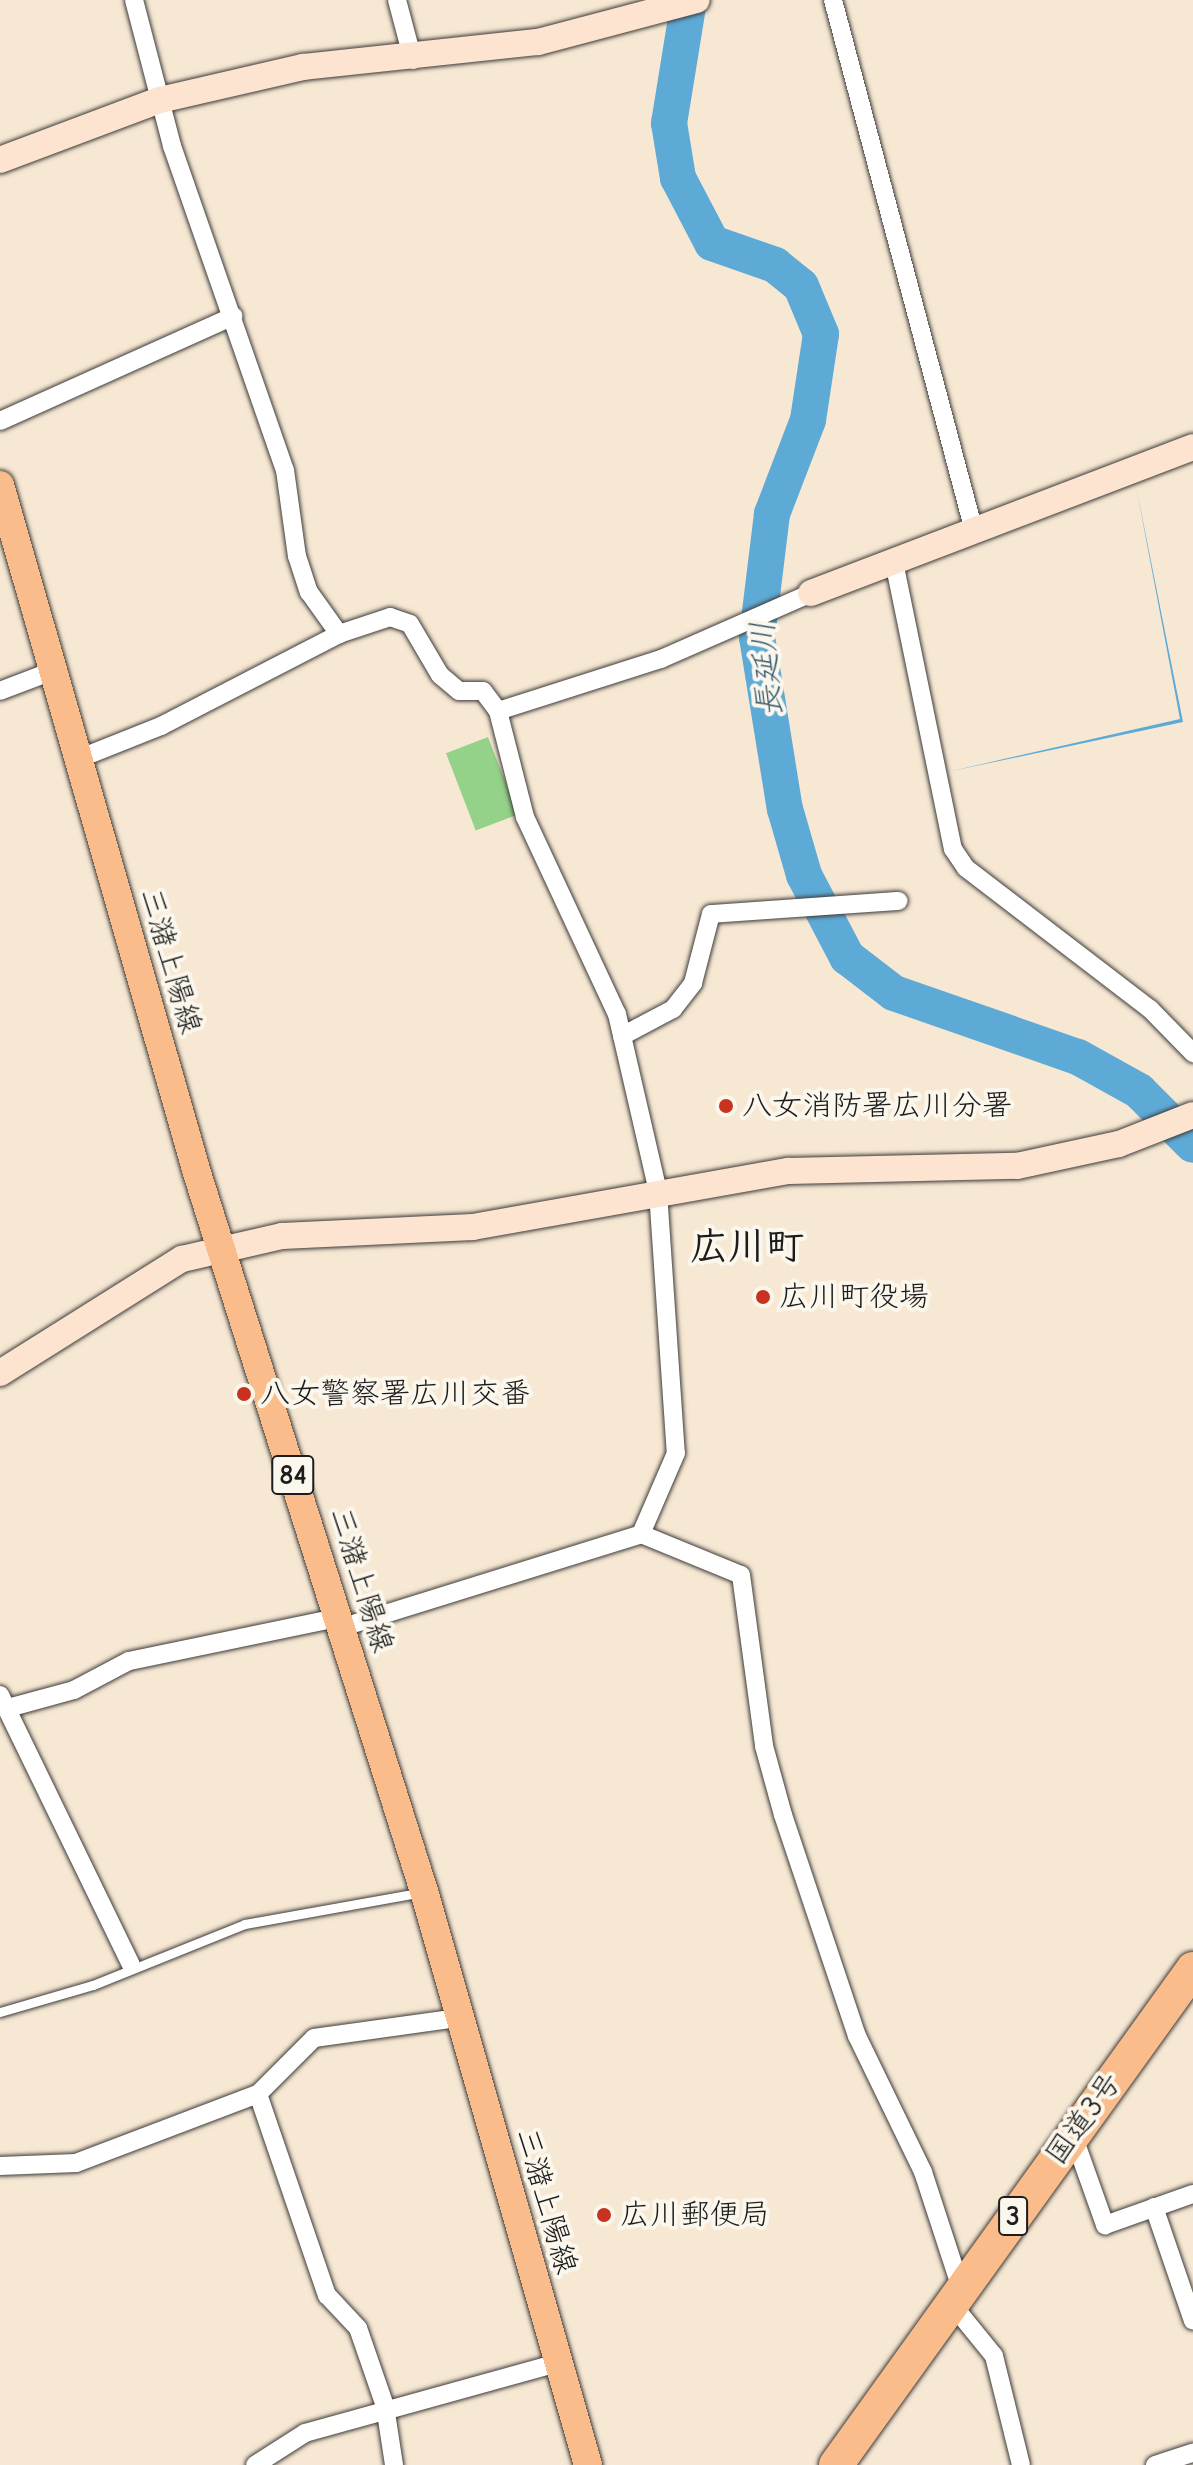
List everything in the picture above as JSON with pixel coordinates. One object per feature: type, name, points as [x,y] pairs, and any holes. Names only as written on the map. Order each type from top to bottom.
[{"type":"highway","name":"国道3号","points":[[836,2465],[1193,1969]]},
{"type":"main road","name":"三潴上陽線","points":[[0,485],[83,757],[92,817],[338,1623],[424,1891],[588,2465]]},
{"type":"street","points":[[134,0],[160,100],[285,470],[301,568],[339,634]]},
{"type":"street","points":[[397,0],[413,60]]},
{"type":"street","points":[[0,160],[160,100],[303,67],[413,60],[538,42],[660,6],[697,0]]},
{"type":"street","points":[[833,0],[974,531]]},
{"type":"street","points":[[0,421],[234,316]]},
{"type":"street","points":[[498,711],[737,627],[811,593],[1193,447]]},
{"type":"street","points":[[894,562],[953,849],[966,868],[1150,1009],[1193,1053]]},
{"type":"street","points":[[83,757],[339,634],[390,617],[410,624],[440,675],[459,691],[483,691],[498,711],[525,817],[589,944],[622,1036],[658,1192],[676,1453],[641,1534]]},
{"type":"street","points":[[0,691],[55,670]]},
{"type":"street","points":[[622,1036],[673,1009],[693,983],[711,914],[899,901]]},
{"type":"street","points":[[0,1373],[126,1290],[182,1259],[344,1228],[473,1227],[788,1171],[1017,1166],[1119,1144],[1193,1115]]},
{"type":"street","points":[[131,1965],[4,1702],[74,1690],[129,1661],[338,1623],[641,1534],[741,1575],[764,1746],[783,1815],[857,2036],[923,2172],[956,2296],[994,2356],[1021,2465]]},
{"type":"street","points":[[0,2166],[76,2163],[258,2094],[314,2038],[459,2018]]},
{"type":"street","points":[[258,2094],[327,2295],[358,2328],[385,2406],[394,2465]]},
{"type":"street","points":[[1073,2134],[1105,2225],[1193,2194]]},
{"type":"street","points":[[1154,2207],[1193,2321]]},
{"type":"street","points":[[255,2465],[305,2433],[385,2406],[442,2398],[557,2363]]},
{"type":"street","points":[[1155,2465],[1193,2453]]},
{"type":"lane","points":[[0,2012],[93,1985],[131,1965],[245,1924],[424,1891]]},
{"type":"green space","points":[[488,737],[518,814],[476,831],[446,753]]},
{"type":"water","points":[[1136,486],[1183,722],[947,772],[1180,719]]},
{"type":"waterway","name":"長延川","points":[[689,0],[669,123],[678,178],[712,243],[775,265],[801,286],[821,334],[808,420],[772,514],[757,637],[785,809],[804,875],[847,957],[894,993],[1078,1057],[1139,1091],[1193,1145]]},
{"type":"place","name":"八女消防署広川分署","points":[[726,1106]]},
{"type":"place","name":"広川町役場","points":[[763,1297]]},
{"type":"place","name":"八女警察署広川交番","points":[[244,1394]]},
{"type":"place","name":"広川郵便局","points":[[604,2215]]},
{"type":"district","name":"広川町","points":[[747,1248]]}]
